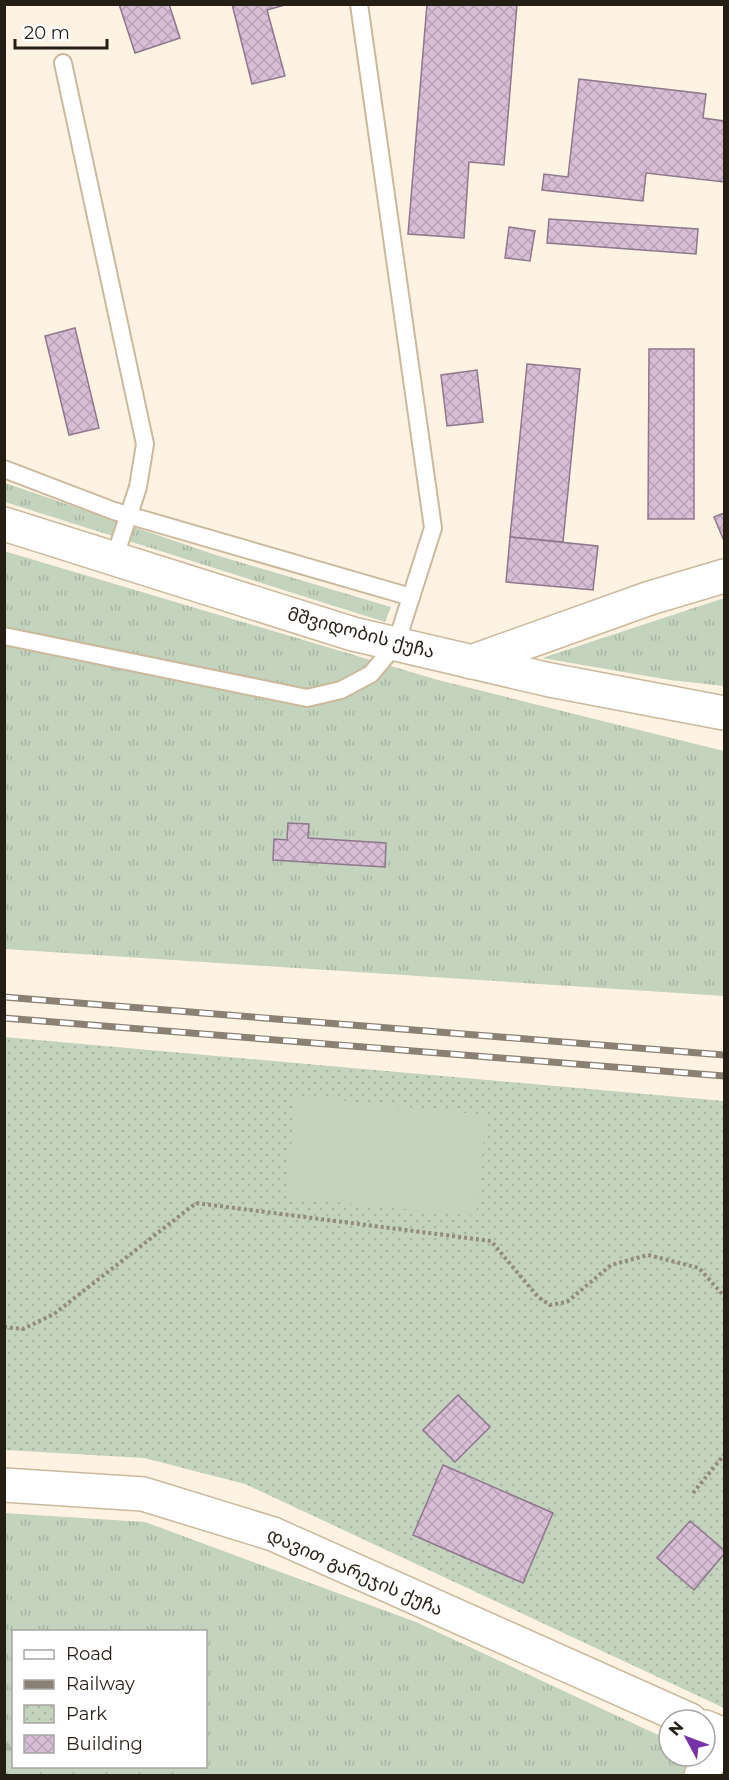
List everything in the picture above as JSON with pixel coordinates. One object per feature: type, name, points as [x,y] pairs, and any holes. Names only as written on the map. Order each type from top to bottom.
[{"type":"main road","name":"მშვიდობის ქუჩა","points":[[4,524],[342,630],[550,680],[724,713]]},
{"type":"main road","points":[[471,662],[650,598],[724,576]]},
{"type":"main road","name":"დავით გარეჯის ქუჩა","points":[[4,1485],[143,1494],[273,1534],[663,1708]]},
{"type":"main road","points":[[700,1776],[724,1735]]},
{"type":"lane","points":[[4,636],[307,698],[341,690],[371,674],[396,644],[433,528],[359,4]]},
{"type":"lane","points":[[63,63],[145,444],[138,487],[114,559]]},
{"type":"lane","points":[[4,470],[129,515],[411,597]]},
{"type":"path","points":[[4,1327],[23,1329],[54,1314],[196,1203],[491,1241],[538,1297],[550,1305],[567,1302],[611,1265],[648,1255],[699,1268],[724,1296]]},
{"type":"path","points":[[693,1493],[724,1455]]},
{"type":"green space","points":[[5,483],[216,555],[391,607],[385,622],[5,502]]},
{"type":"green space","points":[[4,551],[438,680],[724,751],[724,996],[5,949]]},
{"type":"green space","points":[[724,598],[724,686],[670,680],[542,658]]},
{"type":"green space","points":[[4,1037],[724,1101],[724,1708],[245,1484],[144,1458],[5,1450]]},
{"type":"green space","points":[[296,1096],[486,1115],[476,1216],[286,1197]]},
{"type":"green space","points":[[4,1513],[145,1522],[416,1622],[657,1734],[657,1768],[717,1768],[717,1763],[724,1766],[724,1775],[218,1776],[172,1770],[168,1768],[207,1768],[207,1630],[12,1630],[12,1728],[5,1730]]},
{"type":"green space","points":[[12,1728],[12,1768],[170,1768],[218,1775],[5,1775],[5,1730]]},
{"type":"building","points":[[119,4],[169,4],[180,38],[135,53]]},
{"type":"building","points":[[232,4],[288,4],[267,10],[285,76],[252,84]]},
{"type":"building","points":[[427,4],[517,4],[504,165],[469,162],[464,238],[408,234]]},
{"type":"building","points":[[579,79],[706,94],[703,118],[724,121],[724,182],[646,173],[643,201],[542,190],[544,174],[568,177]]},
{"type":"building","points":[[549,219],[698,229],[696,254],[547,243]]},
{"type":"building","points":[[509,227],[535,231],[530,261],[505,258]]},
{"type":"building","points":[[75,328],[99,428],[69,435],[45,336]]},
{"type":"building","points":[[649,349],[694,349],[694,519],[648,519]]},
{"type":"building","points":[[527,364],[580,369],[563,542],[510,537]]},
{"type":"building","points":[[477,370],[483,422],[447,426],[441,375]]},
{"type":"building","points":[[724,513],[724,541],[714,517]]},
{"type":"building","points":[[510,537],[598,546],[593,590],[506,582]]},
{"type":"building","points":[[288,823],[309,824],[308,838],[386,843],[385,867],[273,860],[274,839],[287,840]]},
{"type":"building","points":[[458,1395],[490,1427],[455,1462],[423,1430]]},
{"type":"building","points":[[443,1465],[553,1513],[523,1583],[413,1535]]},
{"type":"building","points":[[690,1521],[724,1550],[724,1554],[694,1590],[657,1558]]},
{"type":"railway","points":[[4,997],[724,1055]]},
{"type":"railway","points":[[4,1018],[724,1076]]}]
